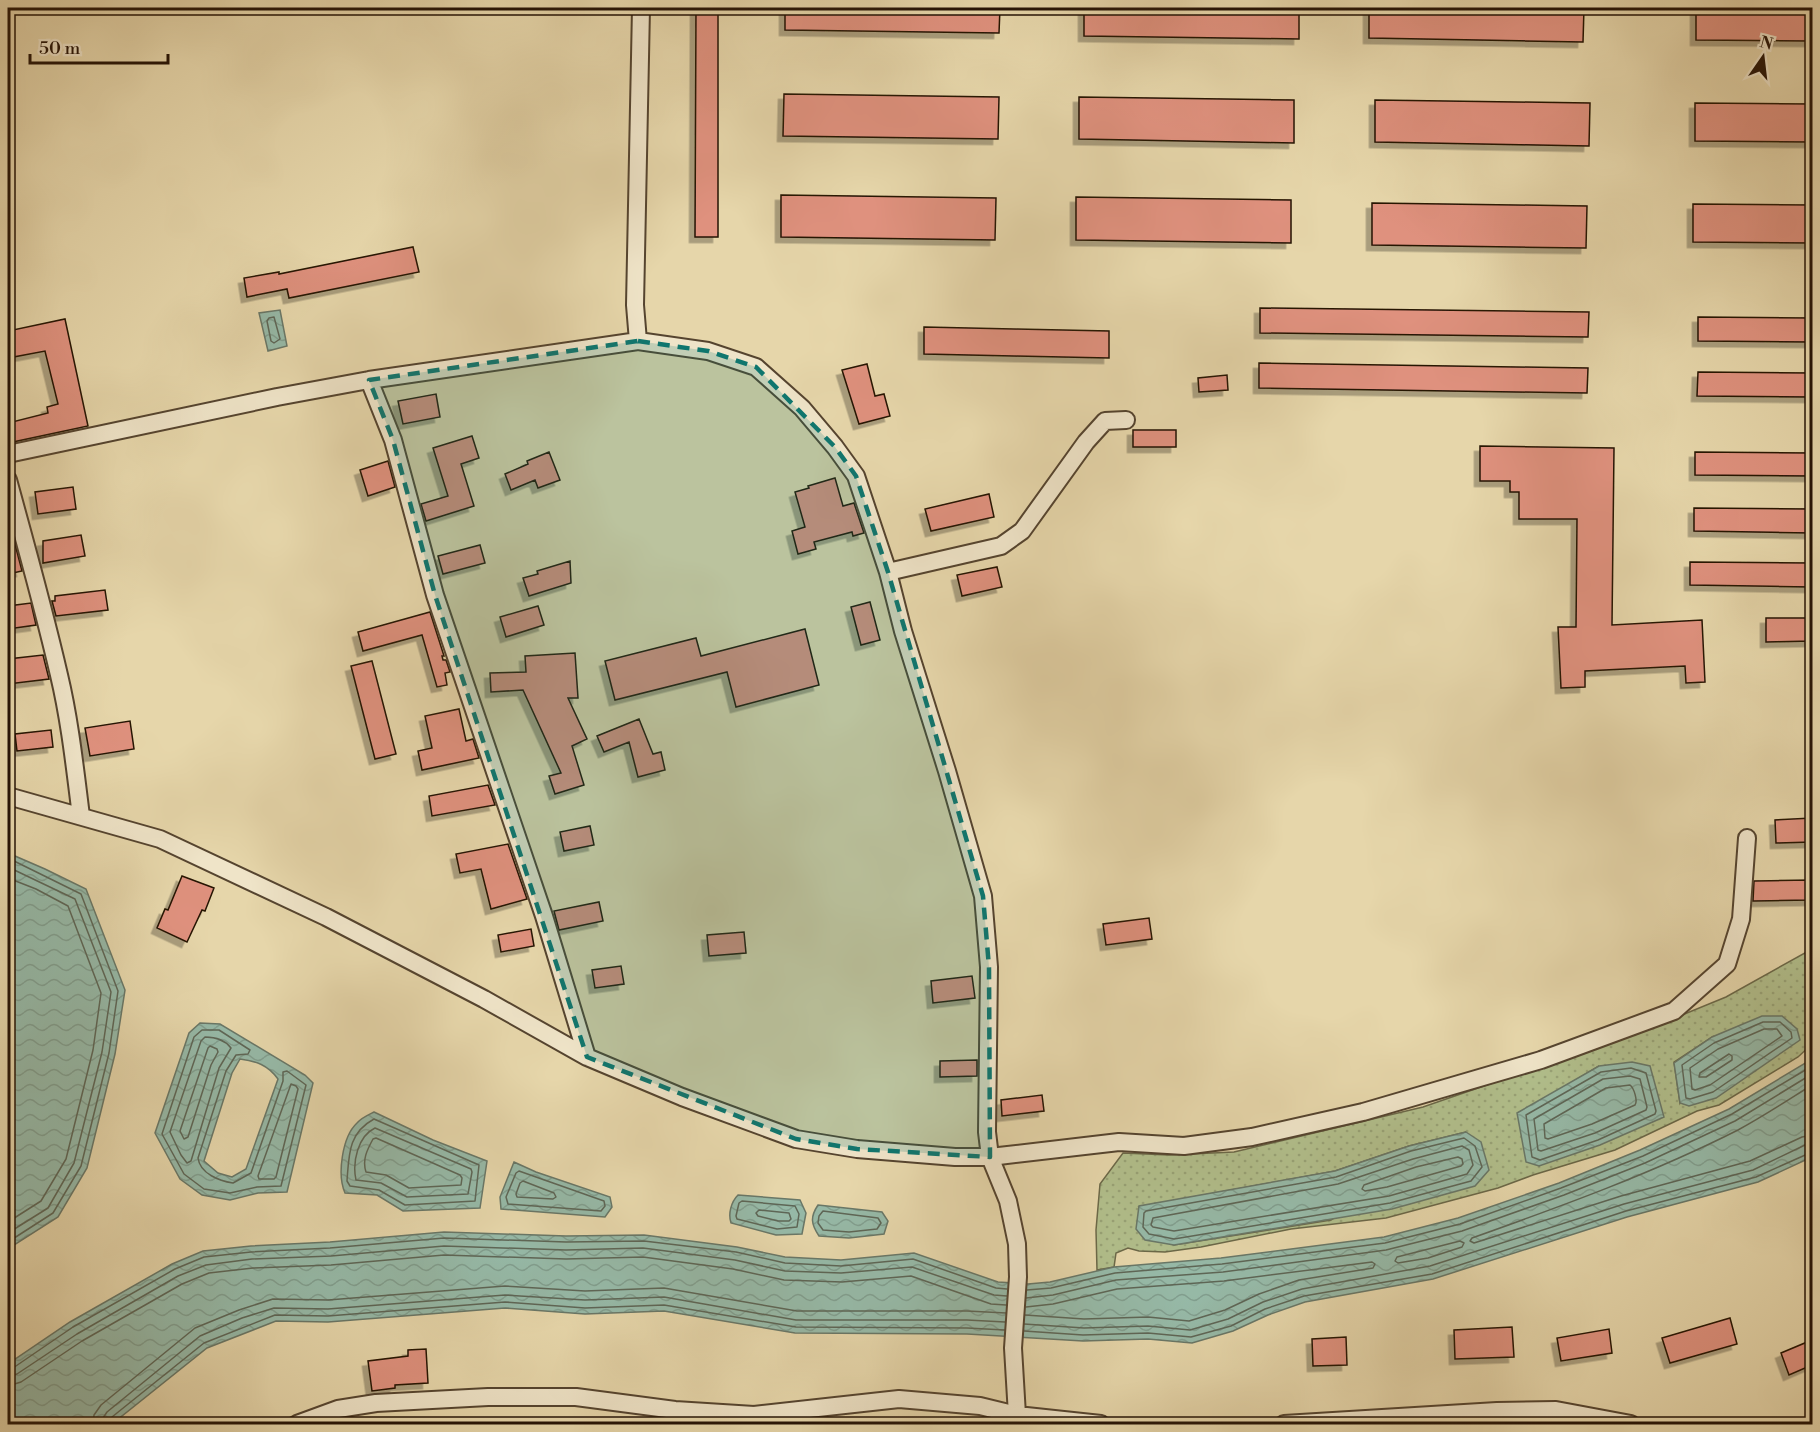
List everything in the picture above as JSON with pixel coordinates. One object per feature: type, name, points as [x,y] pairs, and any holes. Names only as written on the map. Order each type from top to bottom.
[{"type":"street","points":[[638,341],[635,305],[641,8]]},
{"type":"street","points":[[8,454],[266,399],[369,380],[638,341],[708,351],[756,367],[802,408],[856,476],[888,572],[903,631],[983,896],[988,967],[987,1132],[990,1157],[1008,1201],[1017,1244],[1018,1277],[1013,1348],[1017,1415]]},
{"type":"street","points":[[369,380],[393,440],[435,595],[544,916],[587,1057]]},
{"type":"street","points":[[888,572],[1001,546],[1022,531],[1086,442],[1105,421],[1126,420]]},
{"type":"street","points":[[8,480],[59,676],[75,763],[81,816]]},
{"type":"street","points":[[8,796],[160,839],[326,917],[484,999],[587,1057],[682,1097],[796,1139],[857,1149],[955,1157],[990,1157],[1119,1142],[1184,1146],[1252,1137],[1363,1112],[1541,1060],[1674,1011],[1727,964],[1742,920],[1747,838]]},
{"type":"street","points":[[297,1425],[338,1409],[376,1403],[488,1397],[576,1397],[675,1410],[754,1415],[899,1399],[980,1406],[1017,1415],[1101,1425]]},
{"type":"street","points":[[1284,1425],[1497,1411],[1556,1410],[1631,1425]]},
{"type":"highlighted area","points":[[638,341],[708,351],[756,367],[835,447],[856,476],[888,572],[983,896],[989,967],[990,1157],[857,1149],[796,1139],[587,1057],[435,595],[393,440],[369,380]]},
{"type":"green space","points":[[1812,949],[1812,1044],[1798,1057],[1719,1105],[1697,1111],[1615,1150],[1498,1188],[1386,1218],[1291,1229],[1165,1252],[1139,1251],[1128,1248],[1116,1253],[1114,1267],[1097,1270],[1096,1230],[1100,1184],[1123,1153],[1169,1155],[1234,1152],[1423,1107],[1643,1031],[1726,997]],"holes":[[[1712,1037],[1680,1103],[1674,1062]],[[1599,1066],[1539,1166],[1561,1089]],[[1466,1132],[1331,1220],[1174,1245],[1139,1207],[1335,1171],[1409,1146]]]},
{"type":"water","points":[[280,310],[287,346],[268,351],[259,313]]},
{"type":"water","points":[[8,850],[15,856],[86,889],[125,990],[115,1054],[87,1168],[58,1217],[8,1249]]},
{"type":"water","points":[[1762,1016],[1782,1016],[1797,1029],[1800,1040],[1716,1098],[1689,1106],[1680,1103],[1674,1063],[1712,1037]]},
{"type":"water","points":[[200,1023],[220,1024],[305,1075],[313,1083],[287,1192],[258,1193],[230,1200],[202,1195],[180,1179],[155,1133],[189,1033]],"holes":[[[240,1059],[266,1067],[278,1079],[246,1169],[232,1177],[218,1173],[204,1161],[232,1073]]]},
{"type":"water","points":[[1812,1059],[1812,1157],[1758,1182],[1627,1217],[1433,1279],[1305,1302],[1233,1331],[1192,1343],[1148,1339],[1083,1341],[967,1334],[795,1333],[664,1311],[585,1314],[505,1308],[328,1322],[276,1321],[207,1348],[112,1424],[8,1424],[8,1364],[70,1322],[172,1264],[203,1251],[444,1232],[566,1236],[644,1235],[737,1247],[785,1257],[841,1260],[914,1253],[998,1282],[1028,1284],[1050,1282],[1114,1267],[1221,1258],[1384,1237],[1458,1218],[1559,1183],[1640,1150],[1729,1109]]},
{"type":"water","points":[[1632,1062],[1650,1066],[1664,1117],[1600,1145],[1539,1166],[1526,1162],[1517,1113],[1599,1066]]},
{"type":"water","points":[[374,1112],[433,1140],[487,1161],[480,1208],[403,1211],[377,1195],[345,1193],[341,1167],[348,1137],[359,1121]]},
{"type":"water","points":[[1466,1132],[1481,1142],[1489,1170],[1475,1186],[1392,1209],[1174,1245],[1145,1240],[1136,1229],[1139,1206],[1335,1171],[1409,1146]]},
{"type":"water","points":[[514,1162],[536,1172],[610,1197],[612,1207],[605,1217],[501,1209],[500,1197]]},
{"type":"water","points":[[738,1195],[800,1200],[806,1213],[802,1234],[776,1235],[731,1223],[731,1208]]},
{"type":"water","points":[[818,1205],[882,1212],[888,1221],[884,1234],[849,1238],[819,1236],[812,1220]]},
{"type":"building","points":[[696,8],[718,8],[718,237],[695,237]]},
{"type":"building","points":[[785,8],[1000,8],[999,33],[785,30]]},
{"type":"building","points":[[1084,8],[1299,8],[1299,39],[1084,36]]},
{"type":"building","points":[[1369,8],[1584,8],[1583,42],[1369,38]]},
{"type":"building","points":[[1696,8],[1812,8],[1812,41],[1696,40]]},
{"type":"building","points":[[784,94],[999,97],[998,139],[783,136]]},
{"type":"building","points":[[1079,97],[1294,100],[1294,143],[1079,139]]},
{"type":"building","points":[[1375,100],[1590,103],[1589,146],[1375,142]]},
{"type":"building","points":[[1695,103],[1812,104],[1812,142],[1695,141]]},
{"type":"building","points":[[781,195],[996,198],[995,240],[781,237]]},
{"type":"building","points":[[1076,197],[1291,200],[1291,243],[1076,240]]},
{"type":"building","points":[[1372,203],[1587,206],[1586,248],[1372,245]]},
{"type":"building","points":[[1693,204],[1812,205],[1812,243],[1693,242]]},
{"type":"building","points":[[413,247],[419,272],[289,298],[287,289],[247,297],[244,278],[279,272],[279,274]]},
{"type":"building","points":[[1260,308],[1589,312],[1588,337],[1260,333]]},
{"type":"building","points":[[1698,317],[1812,318],[1812,342],[1698,341]]},
{"type":"building","points":[[65,319],[88,426],[8,443],[8,423],[48,413],[47,407],[58,404],[45,351],[8,358],[8,331]]},
{"type":"building","points":[[924,327],[1109,331],[1109,358],[924,354]]},
{"type":"building","points":[[1259,363],[1588,368],[1587,393],[1259,388]]},
{"type":"building","points":[[867,364],[875,396],[884,394],[890,416],[859,424],[842,370]]},
{"type":"building","points":[[1698,372],[1812,373],[1812,397],[1697,396]]},
{"type":"building","points":[[1227,375],[1228,390],[1199,392],[1198,378]]},
{"type":"building","points":[[436,394],[440,417],[403,424],[398,401]]},
{"type":"building","points":[[1133,430],[1176,430],[1176,447],[1133,447]]},
{"type":"building","points":[[472,436],[479,458],[461,464],[474,506],[426,521],[421,504],[448,496],[433,448]]},
{"type":"building","points":[[1480,446],[1614,448],[1612,625],[1702,620],[1705,682],[1686,683],[1685,666],[1585,671],[1585,687],[1561,688],[1558,627],[1576,627],[1577,519],[1519,519],[1519,492],[1510,492],[1510,481],[1480,481]]},
{"type":"building","points":[[549,452],[560,480],[538,488],[535,480],[511,490],[505,474]]},
{"type":"building","points":[[1695,452],[1812,453],[1812,476],[1695,475]]},
{"type":"building","points":[[388,461],[395,487],[368,496],[360,470]]},
{"type":"building","points":[[835,478],[843,506],[854,503],[864,533],[853,536],[852,532],[814,542],[816,549],[798,554],[792,531],[805,527],[795,492]]},
{"type":"building","points":[[73,487],[76,509],[38,514],[35,492]]},
{"type":"building","points":[[989,494],[994,517],[931,531],[925,509]]},
{"type":"building","points":[[1694,508],[1812,509],[1812,533],[1694,531]]},
{"type":"building","points":[[11,529],[22,571],[8,574],[8,530]]},
{"type":"building","points":[[81,535],[85,556],[43,563],[43,541]]},
{"type":"building","points":[[480,545],[485,563],[443,574],[438,556]]},
{"type":"building","points":[[570,561],[571,583],[529,596],[523,578],[538,574],[537,571]]},
{"type":"building","points":[[1690,562],[1812,563],[1812,587],[1690,585]]},
{"type":"building","points":[[997,567],[1002,587],[962,596],[957,575]]},
{"type":"building","points":[[105,590],[108,610],[56,616],[52,601],[55,601],[55,596]]},
{"type":"building","points":[[870,602],[880,640],[861,645],[851,607]]},
{"type":"building","points":[[31,603],[36,625],[8,629],[8,606]]},
{"type":"building","points":[[538,606],[544,625],[506,637],[500,617]]},
{"type":"building","points":[[430,612],[444,656],[442,656],[443,660],[446,660],[450,672],[445,673],[447,685],[437,687],[422,635],[363,651],[358,632]]},
{"type":"building","points":[[1766,618],[1812,618],[1812,641],[1766,642]]},
{"type":"building","points":[[805,629],[819,685],[736,707],[727,672],[615,700],[605,661],[696,638],[701,656]]},
{"type":"building","points":[[575,653],[578,698],[568,698],[587,739],[572,746],[584,785],[555,794],[549,776],[561,773],[523,690],[491,692],[490,673],[526,672],[525,656]]},
{"type":"building","points":[[43,655],[49,679],[8,684],[8,659]]},
{"type":"building","points":[[372,661],[396,754],[375,759],[351,666]]},
{"type":"building","points":[[459,709],[466,741],[473,739],[479,758],[422,770],[418,751],[432,748],[425,716]]},
{"type":"building","points":[[639,719],[653,754],[661,752],[665,770],[638,777],[629,742],[604,752],[597,736]]},
{"type":"building","points":[[130,721],[134,749],[90,756],[85,728]]},
{"type":"building","points":[[51,730],[53,747],[17,751],[15,734]]},
{"type":"building","points":[[488,785],[495,805],[432,816],[429,796]]},
{"type":"building","points":[[1812,818],[1812,842],[1776,843],[1775,820]]},
{"type":"building","points":[[590,826],[594,845],[564,851],[560,832]]},
{"type":"building","points":[[508,844],[527,899],[491,909],[481,869],[460,873],[456,854]]},
{"type":"building","points":[[182,876],[214,888],[205,911],[202,910],[187,942],[157,928],[165,909],[168,910]]},
{"type":"building","points":[[1812,880],[1812,900],[1753,901],[1754,881]]},
{"type":"building","points":[[599,902],[603,921],[559,930],[554,911]]},
{"type":"building","points":[[1149,918],[1152,939],[1106,945],[1103,924]]},
{"type":"building","points":[[531,929],[534,946],[501,952],[498,935]]},
{"type":"building","points":[[744,932],[746,953],[709,956],[707,935]]},
{"type":"building","points":[[621,966],[624,984],[595,988],[592,970]]},
{"type":"building","points":[[972,976],[975,998],[933,1003],[931,981]]},
{"type":"building","points":[[977,1060],[977,1076],[940,1077],[940,1061]]},
{"type":"building","points":[[1042,1095],[1044,1111],[1002,1116],[1001,1100]]},
{"type":"building","points":[[1730,1318],[1737,1344],[1670,1363],[1662,1338]]},
{"type":"building","points":[[1512,1327],[1514,1357],[1455,1359],[1454,1330]]},
{"type":"building","points":[[1609,1329],[1612,1353],[1561,1361],[1557,1338]]},
{"type":"building","points":[[1346,1337],[1347,1365],[1313,1366],[1312,1339]]},
{"type":"building","points":[[1812,1340],[1812,1365],[1789,1375],[1781,1353]]},
{"type":"building","points":[[426,1349],[428,1383],[395,1385],[395,1388],[372,1391],[368,1361],[408,1356],[408,1350]]}]
